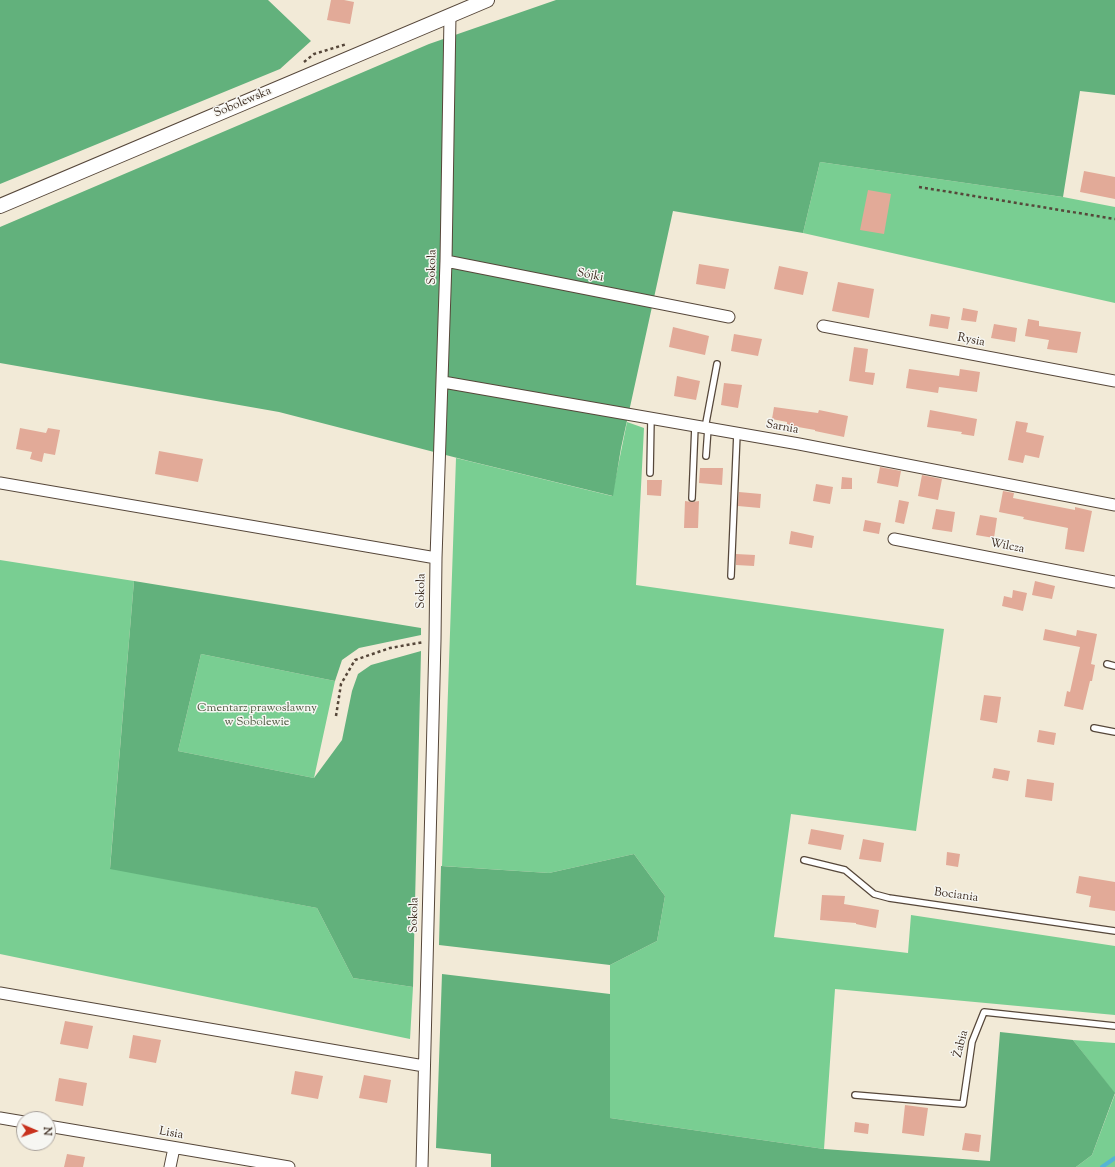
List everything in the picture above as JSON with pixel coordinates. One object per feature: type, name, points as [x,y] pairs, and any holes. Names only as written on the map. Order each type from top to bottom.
[{"type":"street","name":"Sobolewska","points":[[0,206],[487,0]]},
{"type":"street","name":"Sokola","points":[[422,1167],[436,558],[446,261],[450,15]]},
{"type":"street","name":"Sójki","points":[[446,261],[729,317]]},
{"type":"street","name":"Rysia","points":[[823,326],[1115,381]]},
{"type":"street","name":"Sarnia","points":[[443,382],[737,433],[1115,505]]},
{"type":"street","points":[[0,483],[436,558]]},
{"type":"street","name":"Wilcza","points":[[894,539],[1115,582]]},
{"type":"street","points":[[0,993],[424,1066]]},
{"type":"street","points":[[0,1118],[16,1121]]},
{"type":"street","name":"Lisia","points":[[56,1127],[289,1167]]},
{"type":"street","points":[[170,1167],[174,1148]]},
{"type":"lane","points":[[692,498],[703,427],[717,364]]},
{"type":"lane","points":[[650,473],[651,418]]},
{"type":"lane","points":[[703,427],[706,456]]},
{"type":"lane","points":[[732,576],[737,433]]},
{"type":"lane","points":[[1107,664],[1115,666]]},
{"type":"lane","points":[[1094,728],[1115,732]]},
{"type":"lane","name":"Bociania","points":[[804,860],[845,870],[874,894],[897,899],[1115,931]]},
{"type":"lane","name":"Żabia","points":[[855,1095],[963,1104],[972,1042],[984,1012],[1115,1026]]},
{"type":"path","points":[[919,187],[1115,219]]},
{"type":"path","points":[[336,716],[341,684],[355,660],[390,648],[435,640]]},
{"type":"green space","points":[[0,0],[268,0],[311,41],[280,69],[0,184]]},
{"type":"green space","points":[[556,0],[1115,0],[1115,95],[1080,91],[1063,197],[820,162],[803,233],[673,211],[621,448],[613,496],[279,412],[0,363],[0,227],[429,44]]},
{"type":"green space","points":[[820,162],[1063,197],[1115,207],[1115,303],[803,233]]},
{"type":"green space","points":[[627,422],[644,428],[636,585],[944,629],[916,831],[791,814],[774,937],[908,953],[911,915],[1115,946],[1115,1015],[835,989],[824,1149],[610,1118],[610,965],[657,941],[665,896],[634,854],[549,873],[442,866],[456,458],[612,496]]},
{"type":"green space","points":[[0,560],[134,581],[110,868],[317,908],[353,978],[413,987],[410,1039],[0,954]]},
{"type":"green space","points":[[134,581],[421,628],[421,635],[359,648],[342,660],[335,681],[201,654],[178,751],[314,778],[342,740],[352,691],[358,674],[371,665],[421,651],[413,987],[353,978],[317,908],[110,869]]},
{"type":"green space","name":"Cmentarz prawosławny w Sobolewie","points":[[201,654],[335,681],[314,778],[178,751]]},
{"type":"green space","points":[[634,854],[665,896],[657,941],[610,965],[439,945],[441,866],[549,873]]},
{"type":"green space","points":[[442,974],[610,994],[610,1118],[824,1149],[990,1161],[1000,1032],[1073,1040],[1115,1093],[1092,1155],[1076,1167],[491,1167],[491,1154],[436,1148]]},
{"type":"green space","points":[[1073,1040],[1115,1043],[1115,1094]]},
{"type":"green space","points":[[1115,1094],[1115,1167],[1076,1167],[1092,1155]]},
{"type":"building","points":[[331,0],[354,2],[350,24],[327,20]]},
{"type":"building","points":[[1084,171],[1115,177],[1115,199],[1080,192]]},
{"type":"building","points":[[868,190],[891,194],[884,234],[860,230]]},
{"type":"building","points":[[699,264],[729,269],[725,289],[696,284]]},
{"type":"building","points":[[779,266],[808,272],[803,295],[774,289]]},
{"type":"building","points":[[838,282],[874,289],[869,318],[832,311]]},
{"type":"building","points":[[963,308],[978,311],[976,322],[961,320]]},
{"type":"building","points":[[931,314],[950,317],[948,329],[929,326]]},
{"type":"building","points":[[1028,319],[1039,321],[1039,326],[1081,332],[1077,353],[1047,349],[1049,340],[1025,336]]},
{"type":"building","points":[[994,324],[1017,328],[1015,342],[991,338]]},
{"type":"building","points":[[673,327],[709,336],[705,355],[669,347]]},
{"type":"building","points":[[734,334],[762,339],[758,356],[731,351]]},
{"type":"building","points":[[854,347],[868,349],[865,372],[875,373],[873,385],[849,381]]},
{"type":"building","points":[[909,369],[959,376],[960,369],[980,372],[977,392],[939,387],[938,393],[906,388]]},
{"type":"building","points":[[677,376],[700,381],[696,400],[674,396]]},
{"type":"building","points":[[724,383],[742,385],[738,408],[721,405]]},
{"type":"building","points":[[774,407],[818,413],[819,410],[848,416],[844,437],[787,425],[787,422],[772,419]]},
{"type":"building","points":[[930,410],[977,419],[974,436],[961,434],[962,432],[927,427]]},
{"type":"building","points":[[1016,421],[1028,423],[1026,432],[1044,436],[1039,458],[1025,455],[1023,463],[1008,460]]},
{"type":"building","points":[[20,428],[46,433],[48,428],[60,430],[55,455],[44,453],[42,462],[30,459],[32,452],[16,449]]},
{"type":"building","points":[[159,451],[203,459],[198,482],[155,474]]},
{"type":"building","points":[[880,467],[901,471],[898,487],[877,483]]},
{"type":"building","points":[[700,468],[723,468],[722,485],[699,483]]},
{"type":"building","points":[[922,475],[942,479],[938,500],[918,496]]},
{"type":"building","points":[[842,477],[852,478],[852,489],[841,489]]},
{"type":"building","points":[[647,480],[662,480],[661,496],[647,495]]},
{"type":"building","points":[[816,484],[833,487],[830,504],[813,501]]},
{"type":"building","points":[[1003,491],[1014,493],[1013,498],[1075,510],[1075,507],[1092,511],[1084,552],[1065,549],[1068,528],[1023,519],[1024,517],[999,512]]},
{"type":"building","points":[[739,492],[761,494],[760,508],[738,506]]},
{"type":"building","points":[[899,500],[909,502],[904,524],[895,522]]},
{"type":"building","points":[[685,501],[699,501],[698,528],[684,528]]},
{"type":"building","points":[[936,509],[955,512],[952,532],[932,529]]},
{"type":"building","points":[[980,515],[997,518],[994,538],[976,535]]},
{"type":"building","points":[[865,520],[881,523],[879,534],[863,531]]},
{"type":"building","points":[[791,531],[814,536],[812,548],[789,544]]},
{"type":"building","points":[[736,554],[755,555],[754,566],[736,565]]},
{"type":"building","points":[[1035,581],[1055,586],[1052,599],[1032,595]]},
{"type":"building","points":[[1013,590],[1027,593],[1023,611],[1002,606],[1004,596],[1012,598]]},
{"type":"building","points":[[1045,629],[1076,636],[1077,630],[1097,634],[1091,664],[1095,665],[1092,681],[1090,681],[1083,710],[1064,706],[1067,691],[1070,692],[1080,647],[1043,640]]},
{"type":"building","points":[[984,695],[1001,697],[997,723],[980,720]]},
{"type":"building","points":[[1039,730],[1056,733],[1054,745],[1037,742]]},
{"type":"building","points":[[994,768],[1010,771],[1008,781],[992,778]]},
{"type":"building","points":[[1027,779],[1054,783],[1052,801],[1025,797]]},
{"type":"building","points":[[811,829],[844,835],[841,850],[808,844]]},
{"type":"building","points":[[863,839],[884,843],[881,862],[859,859]]},
{"type":"building","points":[[947,852],[960,854],[958,867],[946,865]]},
{"type":"building","points":[[1079,876],[1115,882],[1115,911],[1089,907],[1091,896],[1076,893]]},
{"type":"building","points":[[822,895],[845,896],[844,904],[879,910],[876,928],[856,923],[820,920]]},
{"type":"building","points":[[65,1021],[93,1026],[88,1049],[60,1044]]},
{"type":"building","points":[[133,1035],[161,1040],[156,1063],[129,1058]]},
{"type":"building","points":[[295,1071],[323,1076],[318,1099],[291,1094]]},
{"type":"building","points":[[364,1075],[391,1080],[387,1103],[359,1098]]},
{"type":"building","points":[[59,1078],[87,1083],[83,1106],[55,1101]]},
{"type":"building","points":[[905,1105],[928,1108],[924,1136],[902,1133]]},
{"type":"building","points":[[855,1122],[869,1124],[868,1134],[854,1132]]},
{"type":"building","points":[[965,1133],[981,1135],[979,1152],[962,1150]]},
{"type":"building","points":[[67,1154],[85,1157],[83,1167],[64,1167]]},
{"type":"waterway","points":[[1102,1167],[1115,1158]]}]
